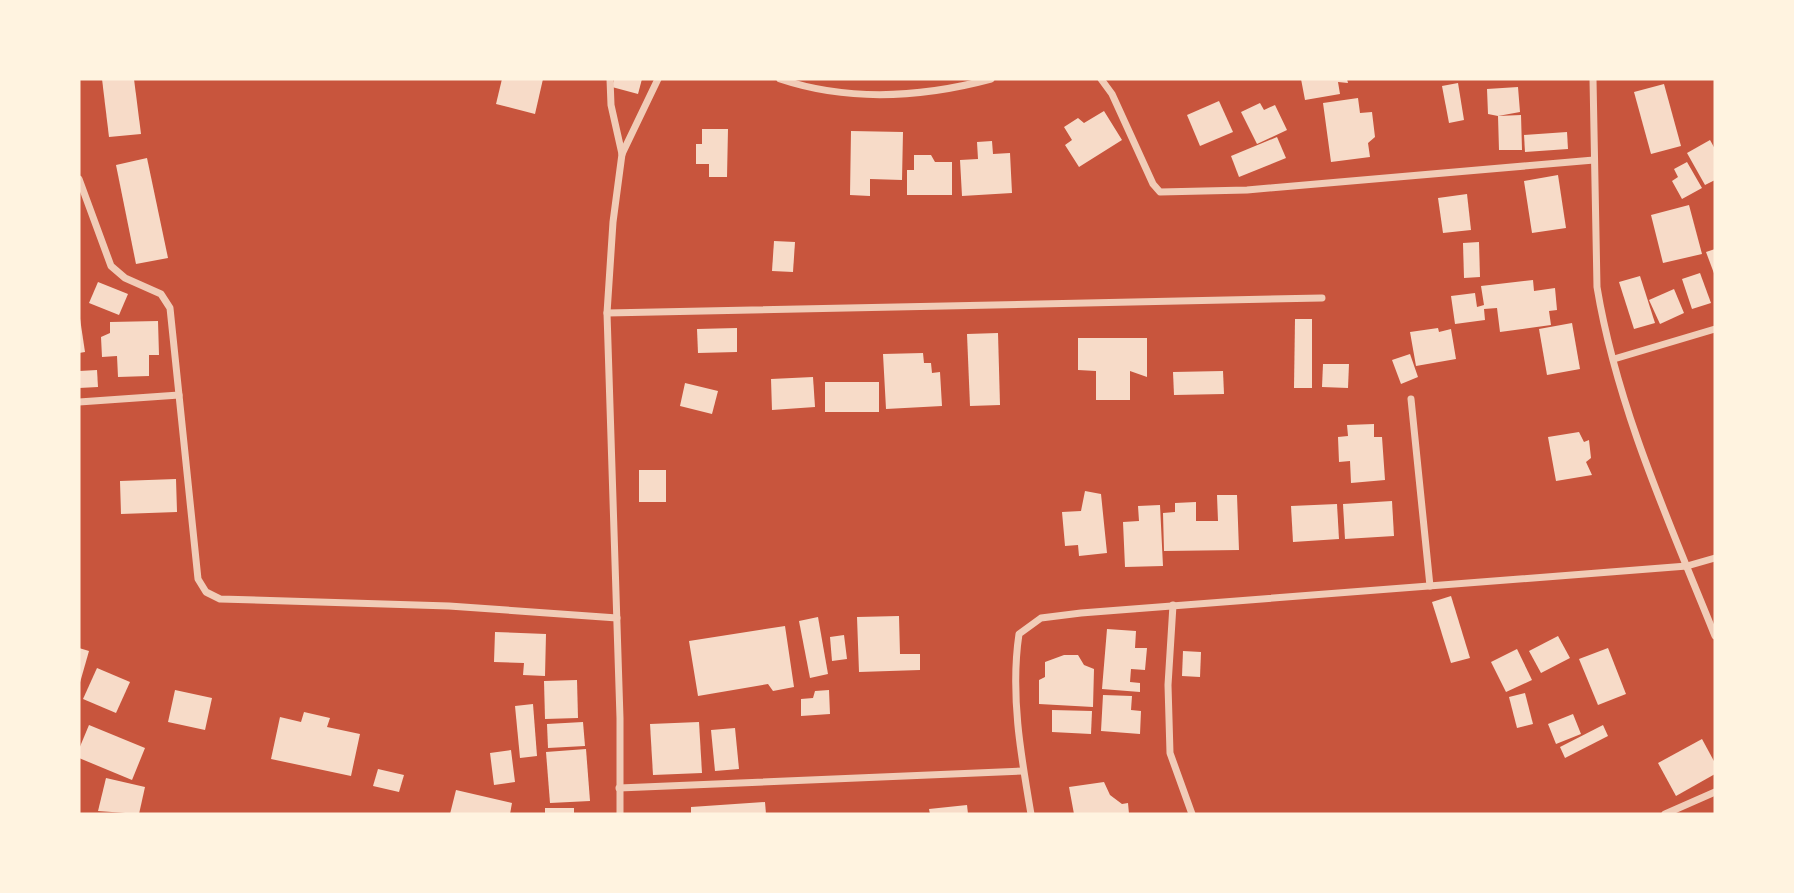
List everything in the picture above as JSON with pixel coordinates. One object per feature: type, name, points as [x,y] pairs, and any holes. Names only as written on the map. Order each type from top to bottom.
[{"type":"street","points":[[610,79],[611,105],[622,154]]},
{"type":"street","points":[[620,814],[607,313],[613,222],[622,154],[658,79]]},
{"type":"street","points":[[780,79],[841,94],[886,96],[944,91],[990,79]]},
{"type":"street","points":[[1101,79],[1112,94],[1153,184],[1160,192],[1247,190],[1594,160]]},
{"type":"street","points":[[1593,79],[1597,287],[1614,359],[1653,479],[1715,636]]},
{"type":"street","points":[[79,179],[111,266],[125,278],[161,294],[170,308],[198,579],[206,592],[220,599],[449,606],[617,618]]},
{"type":"street","points":[[607,313],[1322,298]]},
{"type":"street","points":[[1614,359],[1715,328]]},
{"type":"street","points":[[79,402],[179,395]]},
{"type":"street","points":[[1411,399],[1430,586]]},
{"type":"street","points":[[1031,814],[1023,771],[1014,666],[1019,634],[1041,618],[1173,605],[1687,566],[1715,558]]},
{"type":"street","points":[[1173,605],[1168,685],[1170,753],[1192,814]]},
{"type":"street","points":[[619,788],[1023,771]]},
{"type":"street","points":[[1665,814],[1715,792]]},
{"type":"building","points":[[102,79],[134,79],[141,134],[109,137]]},
{"type":"building","points":[[502,79],[543,79],[535,114],[496,104]]},
{"type":"building","points":[[614,79],[642,79],[638,94],[612,87]]},
{"type":"building","points":[[1301,79],[1347,79],[1348,83],[1338,82],[1340,94],[1305,100]]},
{"type":"building","points":[[1458,83],[1464,120],[1449,123],[1442,86]]},
{"type":"building","points":[[1664,84],[1681,146],[1651,154],[1634,92]]},
{"type":"building","points":[[1518,87],[1520,112],[1498,116],[1488,114],[1487,89]]},
{"type":"building","points":[[1358,98],[1360,113],[1372,112],[1375,137],[1368,143],[1370,157],[1331,162],[1323,103]]},
{"type":"building","points":[[1219,101],[1233,132],[1200,146],[1187,115]]},
{"type":"building","points":[[1260,103],[1264,110],[1275,105],[1287,130],[1257,144],[1241,112]]},
{"type":"building","points":[[1104,111],[1122,140],[1079,167],[1065,145],[1072,140],[1064,127],[1078,118],[1084,123]]},
{"type":"building","points":[[1521,115],[1522,150],[1499,150],[1498,116]]},
{"type":"building","points":[[702,129],[728,129],[727,177],[709,177],[709,164],[696,164],[696,144],[702,144]]},
{"type":"building","points":[[851,131],[903,132],[902,180],[870,179],[870,196],[850,195]]},
{"type":"building","points":[[1567,132],[1568,149],[1525,152],[1524,135]]},
{"type":"building","points":[[1277,137],[1286,158],[1239,177],[1231,156]]},
{"type":"building","points":[[1710,140],[1715,149],[1715,180],[1705,185],[1687,153]]},
{"type":"building","points":[[992,141],[993,154],[1010,153],[1012,193],[962,196],[960,160],[978,159],[977,142]]},
{"type":"building","points":[[914,155],[931,155],[935,162],[952,162],[952,195],[907,195],[907,170],[914,170]]},
{"type":"building","points":[[147,158],[168,258],[136,264],[116,165]]},
{"type":"building","points":[[1687,162],[1702,188],[1682,199],[1672,181],[1678,177],[1674,169]]},
{"type":"building","points":[[1558,175],[1566,228],[1532,233],[1524,181]]},
{"type":"building","points":[[1467,194],[1471,230],[1443,233],[1438,198]]},
{"type":"building","points":[[1689,205],[1702,254],[1663,263],[1651,215]]},
{"type":"building","points":[[774,241],[795,242],[793,272],[772,271]]},
{"type":"building","points":[[1479,242],[1480,277],[1464,278],[1463,243]]},
{"type":"building","points":[[1715,249],[1715,276],[1706,252]]},
{"type":"building","points":[[1700,273],[1711,303],[1692,309],[1682,279]]},
{"type":"building","points":[[1640,276],[1655,323],[1634,329],[1619,282]]},
{"type":"building","points":[[1533,280],[1534,291],[1555,288],[1557,310],[1549,311],[1551,325],[1500,332],[1497,308],[1484,309],[1485,320],[1455,324],[1451,296],[1475,293],[1477,307],[1484,305],[1481,286]]},
{"type":"building","points":[[98,282],[128,294],[119,315],[89,303]]},
{"type":"building","points":[[1674,289],[1684,313],[1660,324],[1649,300]]},
{"type":"building","points":[[79,312],[85,352],[79,353]]},
{"type":"building","points":[[1295,319],[1312,319],[1312,388],[1294,388]]},
{"type":"building","points":[[158,321],[159,355],[149,355],[149,376],[118,377],[117,356],[102,357],[101,337],[110,333],[110,322]]},
{"type":"building","points":[[1572,323],[1580,369],[1547,375],[1539,329]]},
{"type":"building","points":[[737,328],[737,352],[698,353],[697,329]]},
{"type":"building","points":[[1438,328],[1439,332],[1451,329],[1456,359],[1416,366],[1410,332]]},
{"type":"building","points":[[998,333],[1000,405],[970,406],[967,334]]},
{"type":"building","points":[[1078,338],[1147,338],[1147,377],[1130,371],[1130,400],[1096,400],[1096,371],[1078,370]]},
{"type":"building","points":[[923,353],[924,363],[931,363],[932,373],[940,372],[942,406],[886,409],[883,354]]},
{"type":"building","points":[[1410,354],[1418,377],[1401,384],[1392,360]]},
{"type":"building","points":[[1323,364],[1349,364],[1348,388],[1322,387]]},
{"type":"building","points":[[97,370],[98,387],[79,388],[79,371]]},
{"type":"building","points":[[1223,371],[1224,394],[1174,395],[1173,372]]},
{"type":"building","points":[[813,377],[815,407],[772,410],[771,379]]},
{"type":"building","points":[[825,382],[879,382],[879,412],[825,412]]},
{"type":"building","points":[[685,383],[718,391],[712,414],[680,406]]},
{"type":"building","points":[[1374,424],[1374,437],[1382,437],[1385,480],[1351,483],[1350,461],[1339,462],[1338,437],[1348,436],[1347,425]]},
{"type":"building","points":[[1579,432],[1584,442],[1589,440],[1591,458],[1586,462],[1592,475],[1556,481],[1548,437]]},
{"type":"building","points":[[639,470],[666,470],[666,502],[639,502]]},
{"type":"building","points":[[176,479],[177,512],[121,514],[120,481]]},
{"type":"building","points":[[1085,491],[1101,494],[1107,553],[1079,556],[1078,545],[1065,546],[1062,512],[1081,511]]},
{"type":"building","points":[[1217,495],[1237,495],[1239,550],[1164,551],[1163,513],[1175,512],[1175,503],[1196,502],[1196,521],[1218,521]]},
{"type":"building","points":[[1392,501],[1394,536],[1345,539],[1343,504]]},
{"type":"building","points":[[1337,504],[1339,539],[1293,542],[1291,506]]},
{"type":"building","points":[[1160,505],[1163,566],[1125,567],[1123,522],[1139,521],[1138,506]]},
{"type":"building","points":[[1451,596],[1470,658],[1451,663],[1432,602]]},
{"type":"building","points":[[899,616],[900,654],[920,654],[920,670],[859,672],[857,617]]},
{"type":"building","points":[[818,617],[828,674],[810,678],[799,621]]},
{"type":"building","points":[[785,626],[794,687],[773,691],[768,684],[698,696],[689,641]]},
{"type":"building","points":[[1107,629],[1136,631],[1135,648],[1147,648],[1145,670],[1131,669],[1130,682],[1140,683],[1140,692],[1102,689]]},
{"type":"building","points":[[495,632],[546,634],[545,676],[523,675],[524,663],[494,662]]},
{"type":"building","points":[[844,635],[847,659],[832,661],[830,637]]},
{"type":"building","points":[[1558,636],[1570,658],[1541,673],[1529,651]]},
{"type":"building","points":[[79,648],[89,651],[79,686]]},
{"type":"building","points":[[1608,648],[1626,694],[1598,705],[1579,659]]},
{"type":"building","points":[[1517,649],[1532,680],[1506,692],[1491,662]]},
{"type":"building","points":[[1183,651],[1201,652],[1200,677],[1182,676]]},
{"type":"building","points":[[1064,655],[1078,655],[1084,665],[1094,669],[1093,707],[1039,704],[1039,680],[1045,677],[1045,662]]},
{"type":"building","points":[[97,668],[130,682],[116,713],[83,699]]},
{"type":"building","points":[[577,680],[578,718],[545,719],[544,681]]},
{"type":"building","points":[[175,690],[212,698],[205,730],[168,722]]},
{"type":"building","points":[[829,690],[830,714],[801,716],[801,699],[813,698],[815,691]]},
{"type":"building","points":[[1525,693],[1533,724],[1517,728],[1509,697]]},
{"type":"building","points":[[1103,695],[1132,696],[1131,710],[1141,711],[1140,734],[1101,731]]},
{"type":"building","points":[[533,704],[537,756],[520,758],[515,706]]},
{"type":"building","points":[[1052,710],[1092,711],[1091,734],[1052,732]]},
{"type":"building","points":[[304,712],[330,718],[327,727],[360,734],[351,776],[271,759],[280,717],[301,722]]},
{"type":"building","points":[[1573,714],[1581,734],[1556,744],[1548,724]]},
{"type":"building","points":[[583,722],[585,746],[548,748],[547,724]]},
{"type":"building","points":[[699,722],[702,773],[653,775],[650,724]]},
{"type":"building","points":[[89,725],[145,748],[132,780],[79,758],[79,749]]},
{"type":"building","points":[[1603,725],[1608,736],[1565,758],[1560,747]]},
{"type":"building","points":[[735,728],[739,769],[715,771],[711,730]]},
{"type":"building","points":[[1702,739],[1715,763],[1715,774],[1676,796],[1658,763]]},
{"type":"building","points":[[586,749],[590,801],[550,803],[546,752]]},
{"type":"building","points":[[511,750],[515,782],[494,785],[490,753]]},
{"type":"building","points":[[378,769],[404,775],[399,792],[373,786]]},
{"type":"building","points":[[106,778],[145,787],[139,814],[98,811]]},
{"type":"building","points":[[1104,782],[1110,795],[1122,804],[1128,803],[1129,814],[1074,814],[1069,787]]},
{"type":"building","points":[[456,790],[512,803],[510,814],[450,814]]},
{"type":"building","points":[[765,802],[766,814],[691,814],[691,807]]},
{"type":"building","points":[[967,805],[968,814],[930,814],[929,809]]},
{"type":"building","points":[[545,808],[574,808],[574,814],[545,814]]}]
